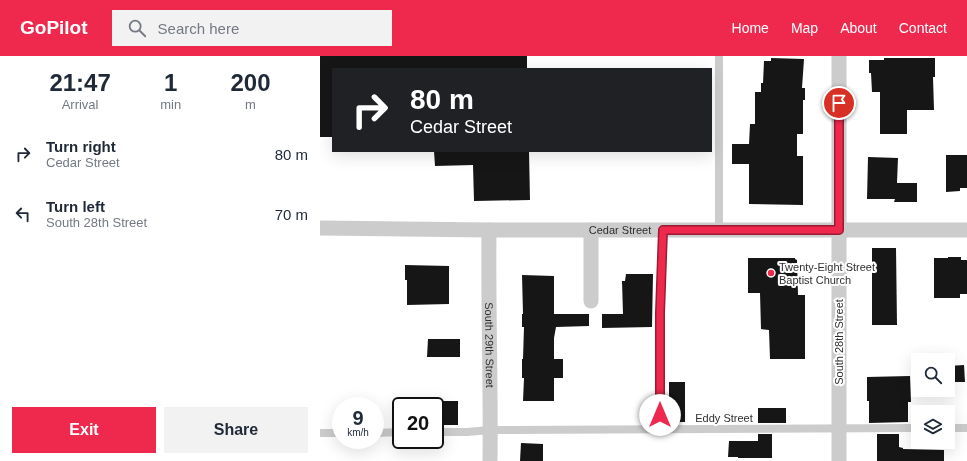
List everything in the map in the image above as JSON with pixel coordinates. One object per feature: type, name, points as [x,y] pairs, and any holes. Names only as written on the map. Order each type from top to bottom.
[{"type":"street","name":"South 28th Street","points":[[839,56],[839,461]]},
{"type":"street","name":"Cedar Street","points":[[320,228],[489,230],[967,230]]},
{"type":"street","name":"South 29th Street","points":[[489,230],[490,461]]},
{"type":"street","points":[[591,230],[591,301]]},
{"type":"lane","points":[[719,230],[720,56]]},
{"type":"lane","points":[[660,430],[660,313],[663,230]]},
{"type":"lane","name":"Eddy Street","points":[[444,432],[490,430],[911,428]]},
{"type":"lane","points":[[955,428],[967,428]]},
{"type":"lane","points":[[320,433],[332,433]]},
{"type":"building","points":[[320,56],[527,56],[527,68],[332,68],[332,137],[320,137]]},
{"type":"building","points":[[771,58],[804,59],[802,88],[805,88],[805,100],[803,100],[803,134],[797,134],[797,156],[803,156],[803,205],[749,204],[749,164],[732,164],[732,144],[749,144],[750,124],[755,124],[755,92],[761,92],[764,61],[771,61]]},
{"type":"building","points":[[884,58],[935,58],[935,77],[933,77],[934,110],[907,110],[907,134],[880,134],[880,92],[872,92],[871,73],[869,73],[869,60],[884,60]]},
{"type":"building","points":[[434,152],[529,152],[530,200],[474,201],[473,165],[435,166]]},
{"type":"building","points":[[946,155],[967,155],[967,188],[960,188],[960,191],[946,192]]},
{"type":"building","points":[[868,157],[898,158],[897,183],[917,183],[917,202],[894,202],[895,199],[867,199]]},
{"type":"building","points":[[872,248],[896,248],[897,325],[872,325]]},
{"type":"building","points":[[961,257],[961,260],[967,260],[967,294],[960,294],[960,298],[934,298],[934,258]]},
{"type":"building","points":[[748,258],[795,258],[797,260],[798,295],[805,295],[805,359],[770,359],[769,330],[761,329],[760,293],[748,293]]},
{"type":"building","points":[[405,265],[449,266],[449,304],[407,305],[407,280],[405,280]]},
{"type":"building","points":[[626,274],[653,274],[652,327],[602,328],[602,314],[623,314],[622,281],[625,281]]},
{"type":"building","points":[[522,275],[554,276],[554,314],[589,314],[589,326],[556,327],[554,338],[554,359],[563,359],[563,378],[554,378],[554,401],[523,401],[524,378],[522,378],[522,359],[524,327],[522,327]]},
{"type":"building","points":[[428,339],[460,339],[460,357],[427,357]]},
{"type":"building","points":[[964,365],[965,382],[955,382],[955,366]]},
{"type":"building","points":[[910,376],[911,402],[908,402],[908,422],[869,423],[867,377]]},
{"type":"building","points":[[669,382],[685,382],[685,422],[669,422]]},
{"type":"building","points":[[444,401],[458,401],[458,425],[444,425]]},
{"type":"building","points":[[758,408],[786,408],[786,423],[758,423]]},
{"type":"building","points":[[758,434],[772,434],[772,458],[728,457],[729,441],[758,441]]},
{"type":"building","points":[[877,434],[899,434],[899,447],[903,449],[944,450],[944,461],[877,461]]},
{"type":"building","points":[[521,443],[543,444],[543,461],[520,461]]},
{"type":"place","name":"Twenty-Eight Street Baptist Church","points":[[771,273]]},
{"type":"route","points":[[660,415],[660,313],[663,230],[839,230],[839,103]]}]
